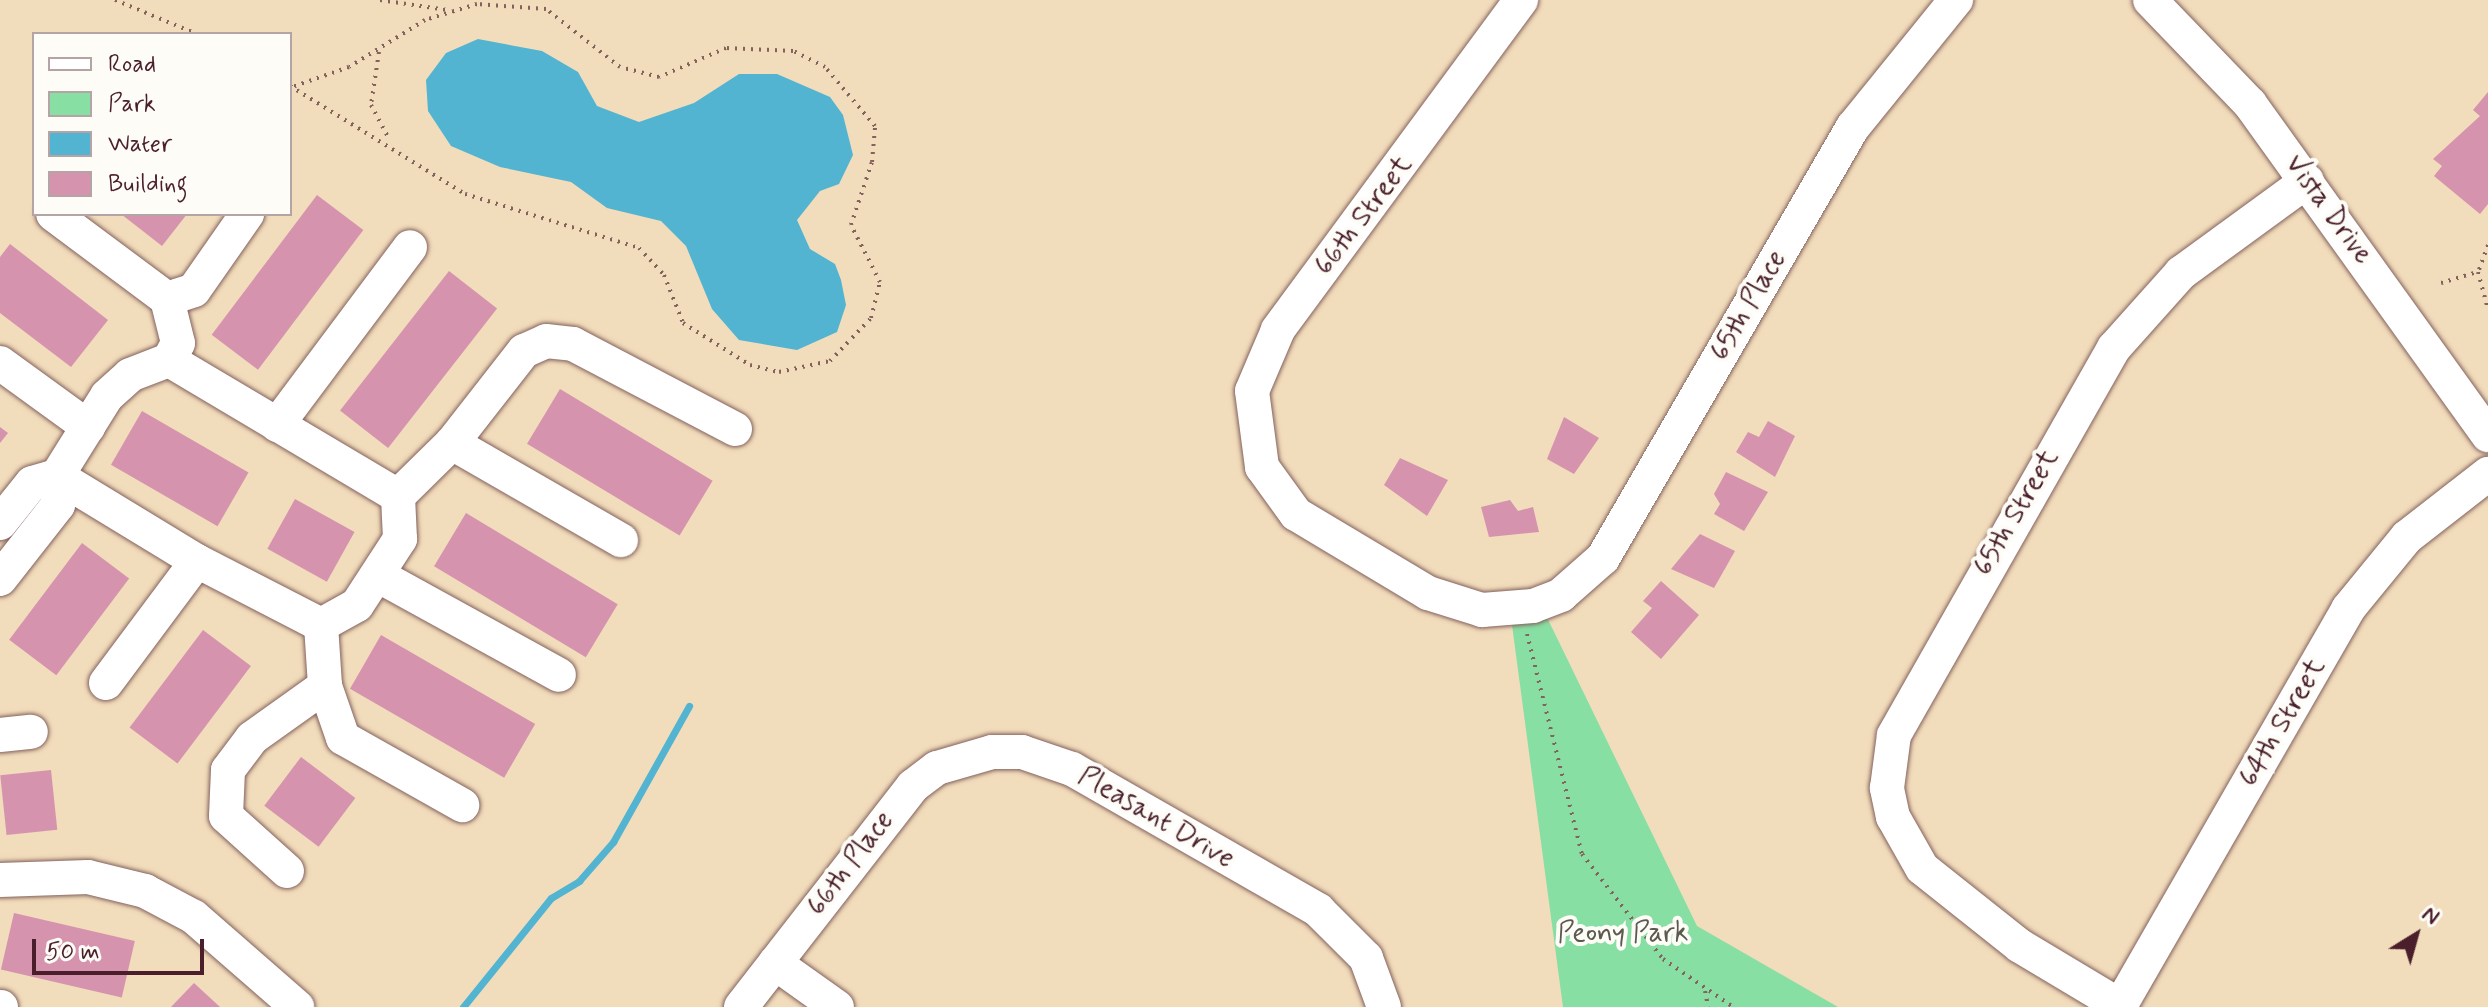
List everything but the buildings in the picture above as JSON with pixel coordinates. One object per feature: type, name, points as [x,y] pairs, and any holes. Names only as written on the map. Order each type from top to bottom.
[{"type":"street","name":"66th Street","points":[[1521,0],[1271,340],[1252,391],[1255,447],[1276,493],[1319,530],[1453,604],[1531,606]]},
{"type":"street","name":"65th Place","points":[[1531,606],[1603,558],[1853,127],[1956,0]]},
{"type":"street","name":"Vista Drive","points":[[2150,0],[2250,104],[2488,435]]},
{"type":"street","name":"65th Street","points":[[2121,1006],[1961,903],[1922,868],[1893,817],[1888,760],[1905,709],[2114,348],[2181,273],[2307,181]]},
{"type":"street","points":[[3,572],[58,505],[57,476],[88,427],[130,375],[169,360],[178,343],[167,299],[56,216]]},
{"type":"street","points":[[167,299],[194,290],[246,216]]},
{"type":"street","points":[[277,425],[410,247]]},
{"type":"street","points":[[321,625],[357,605],[381,577],[400,539],[398,496],[452,443],[524,351],[546,341],[573,344],[735,429]]},
{"type":"street","points":[[169,360],[398,496]]},
{"type":"street","points":[[0,363],[88,427]]},
{"type":"street","points":[[452,443],[621,540]]},
{"type":"street","name":"64th Street","points":[[2121,1006],[2348,609],[2407,537],[2488,474]]},
{"type":"street","points":[[0,523],[32,483],[57,476],[197,561],[321,625]]},
{"type":"street","points":[[106,683],[197,561]]},
{"type":"street","points":[[381,577],[559,675]]},
{"type":"street","points":[[321,625],[325,686],[343,738],[462,805]]},
{"type":"street","points":[[287,871],[226,816],[228,770],[252,738],[325,686]]},
{"type":"street","name":"Pleasant Drive","points":[[985,753],[1022,752],[1072,769],[1318,910],[1366,958],[1384,1007]]},
{"type":"street","name":"66th Place","points":[[741,1007],[913,786],[937,768],[985,753]]},
{"type":"street","points":[[0,880],[88,877],[145,891],[194,917],[297,1007]]},
{"type":"street","points":[[775,963],[837,1007]]},
{"type":"path","points":[[115,0],[192,32]]},
{"type":"path","points":[[292,87],[391,142],[465,194],[639,248],[664,275],[683,323],[750,365],[779,372],[830,361],[871,318],[880,282],[851,225],[872,162],[875,126],[825,67],[793,51],[755,45],[726,48],[659,77],[620,67],[546,9],[509,3],[447,10],[380,0]]},
{"type":"path","points":[[292,86],[379,52],[447,10]]},
{"type":"path","points":[[379,52],[371,105],[391,142]]},
{"type":"path","points":[[2488,245],[2478,272],[2488,309]]},
{"type":"path","points":[[2441,283],[2478,272]]},
{"type":"path","points":[[1531,606],[1577,843],[1626,919],[1705,991],[1733,1007]]},
{"type":"path","points":[[1705,991],[1708,1007]]},
{"type":"green space","name":"Peony Park","points":[[1540,603],[1697,926],[1838,1007],[1563,1007],[1510,610]]},
{"type":"water","points":[[478,39],[542,51],[578,72],[597,106],[639,122],[694,103],[739,74],[777,74],[830,97],[843,115],[853,155],[839,184],[820,191],[797,220],[810,249],[835,264],[841,280],[846,305],[837,332],[797,350],[739,340],[712,309],[686,246],[661,221],[607,208],[571,182],[500,167],[451,146],[428,111],[426,80],[446,53]]},
{"type":"waterway","points":[[463,1007],[551,898],[579,881],[613,842],[689,706]]}]
